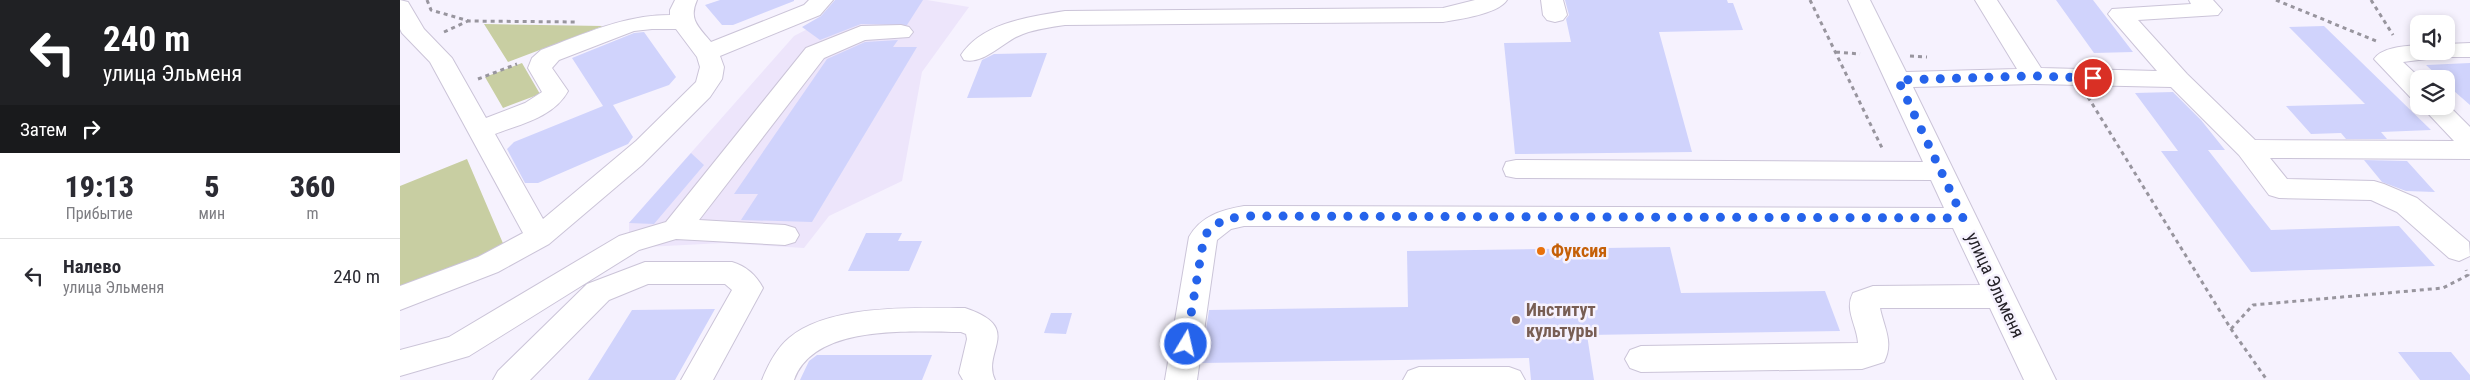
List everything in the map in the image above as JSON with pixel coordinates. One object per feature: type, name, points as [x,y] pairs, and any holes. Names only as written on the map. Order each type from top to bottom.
[{"type":"street","points":[[706,53],[812,10],[822,0]]},
{"type":"street","points":[[973,55],[990,38],[1018,26],[1065,18],[1442,15],[1470,10],[1496,0]]},
{"type":"street","name":"улица Эльменя","points":[[1859,0],[2040,380]]},
{"type":"street","points":[[1986,0],[2034,76]]},
{"type":"street","points":[[2200,0],[2210,10],[2120,14],[2178,79],[2248,149],[2279,188],[2374,191],[2407,205],[2459,250]]},
{"type":"street","points":[[400,7],[414,33],[440,58],[539,237]]},
{"type":"street","points":[[400,298],[496,261],[539,237],[644,149],[708,84],[712,70],[706,53],[684,11],[652,22],[630,25],[544,59],[540,63],[540,68],[555,91],[552,98],[539,106],[480,130]]},
{"type":"street","points":[[676,229],[815,53],[861,33],[901,32]]},
{"type":"street","points":[[2455,51],[2470,50]]},
{"type":"street","points":[[2410,53],[2386,59],[2410,82]]},
{"type":"street","points":[[1898,80],[2034,76],[2178,79]]},
{"type":"street","points":[[2443,115],[2470,142]]},
{"type":"street","points":[[2248,149],[2470,150]]},
{"type":"street","points":[[1516,169],[1941,171]]},
{"type":"street","points":[[1181,380],[1204,237],[1212,225],[1225,219],[1244,216],[1963,218]]},
{"type":"street","points":[[400,363],[458,347],[630,243],[676,229],[785,236]]},
{"type":"street","points":[[510,380],[598,292],[645,273],[732,273],[748,288],[697,380]]},
{"type":"street","points":[[1640,359],[1862,356],[1873,353],[1876,345],[1864,309],[1864,301],[1873,297],[2000,296]]},
{"type":"street","points":[[778,380],[786,361],[806,344],[837,328],[867,321],[965,320],[979,327],[983,339],[975,373],[978,380]]},
{"type":"street","points":[[1419,380],[1509,380]]},
{"type":"path","points":[[427,0],[431,10],[469,21],[585,22]]},
{"type":"path","points":[[2276,0],[2405,53]]},
{"type":"path","points":[[2371,0],[2405,53]]},
{"type":"path","points":[[1835,52],[1864,54]]},
{"type":"path","points":[[457,87],[521,63],[544,59]]},
{"type":"path","points":[[2076,78],[2231,329],[2267,380]]},
{"type":"path","points":[[2231,329],[2253,305],[2443,288],[2468,275],[2459,250]]},
{"type":"shaded area","points":[[864,0],[927,0],[969,7],[922,72],[902,181],[829,216],[804,248],[723,243],[646,247],[629,243],[629,223],[794,36]]},
{"type":"green space","points":[[484,24],[603,26],[508,62]]},
{"type":"green space","points":[[522,63],[540,94],[503,108],[485,77]]},
{"type":"green space","points":[[467,159],[505,248],[400,286],[400,186]]},
{"type":"building","points":[[720,0],[794,1],[733,25],[722,25],[705,5]]},
{"type":"building","points":[[835,0],[923,0],[907,25],[861,24],[820,40],[802,27],[821,16]]},
{"type":"building","points":[[1565,0],[1727,0],[1728,3],[1733,3],[1743,30],[1659,32],[1692,152],[1515,154],[1504,43],[1571,42],[1566,19],[1569,15]]},
{"type":"building","points":[[2056,0],[2093,0],[2133,52],[2094,53]]},
{"type":"building","points":[[2324,26],[2410,110],[2410,115],[2416,115],[2431,130],[2381,132],[2387,139],[2346,139],[2341,133],[2311,134],[2286,106],[2365,104],[2289,27]]},
{"type":"building","points":[[644,32],[676,77],[669,85],[613,105],[633,137],[628,144],[538,183],[525,183],[507,149],[514,142],[603,106],[572,58],[634,33]]},
{"type":"building","points":[[898,40],[893,47],[917,47],[812,222],[741,220],[758,194],[734,194],[827,59],[865,42]]},
{"type":"building","points":[[1047,53],[1031,97],[967,98],[982,60],[994,54]]},
{"type":"building","points":[[2470,63],[2470,105],[2455,92],[2455,70],[2431,70],[2426,65]]},
{"type":"building","points":[[2173,92],[2201,120],[2225,150],[2208,150],[2271,230],[2399,226],[2435,266],[2251,272],[2161,151],[2178,151],[2135,93]]},
{"type":"building","points":[[691,153],[704,165],[654,224],[629,223]]},
{"type":"building","points":[[2364,160],[2407,161],[2435,192],[2406,191],[2382,182]]},
{"type":"building","points":[[866,233],[902,233],[898,241],[922,241],[909,271],[848,271]]},
{"type":"building","name":"Институт культуры","points":[[1670,247],[1681,293],[1825,291],[1840,331],[1587,335],[1594,380],[1531,380],[1529,358],[1201,363],[1209,310],[1408,307],[1407,251]]},
{"type":"building","points":[[715,309],[675,380],[588,380],[632,310]]},
{"type":"building","points":[[1051,313],[1072,313],[1066,334],[1044,333]]},
{"type":"building","points":[[2398,352],[2451,352],[2470,375],[2470,380],[2420,380]]},
{"type":"building","points":[[817,355],[932,355],[922,380],[800,380],[809,361]]},
{"type":"place","name":"Фуксия","points":[[1541,251]]},
{"type":"place","name":"Институт культуры","points":[[1516,320]]},
{"type":"route","points":[[1186,344],[1204,237],[1212,225],[1225,219],[1244,216],[1963,218],[1898,80],[2034,76],[2093,78]]}]
